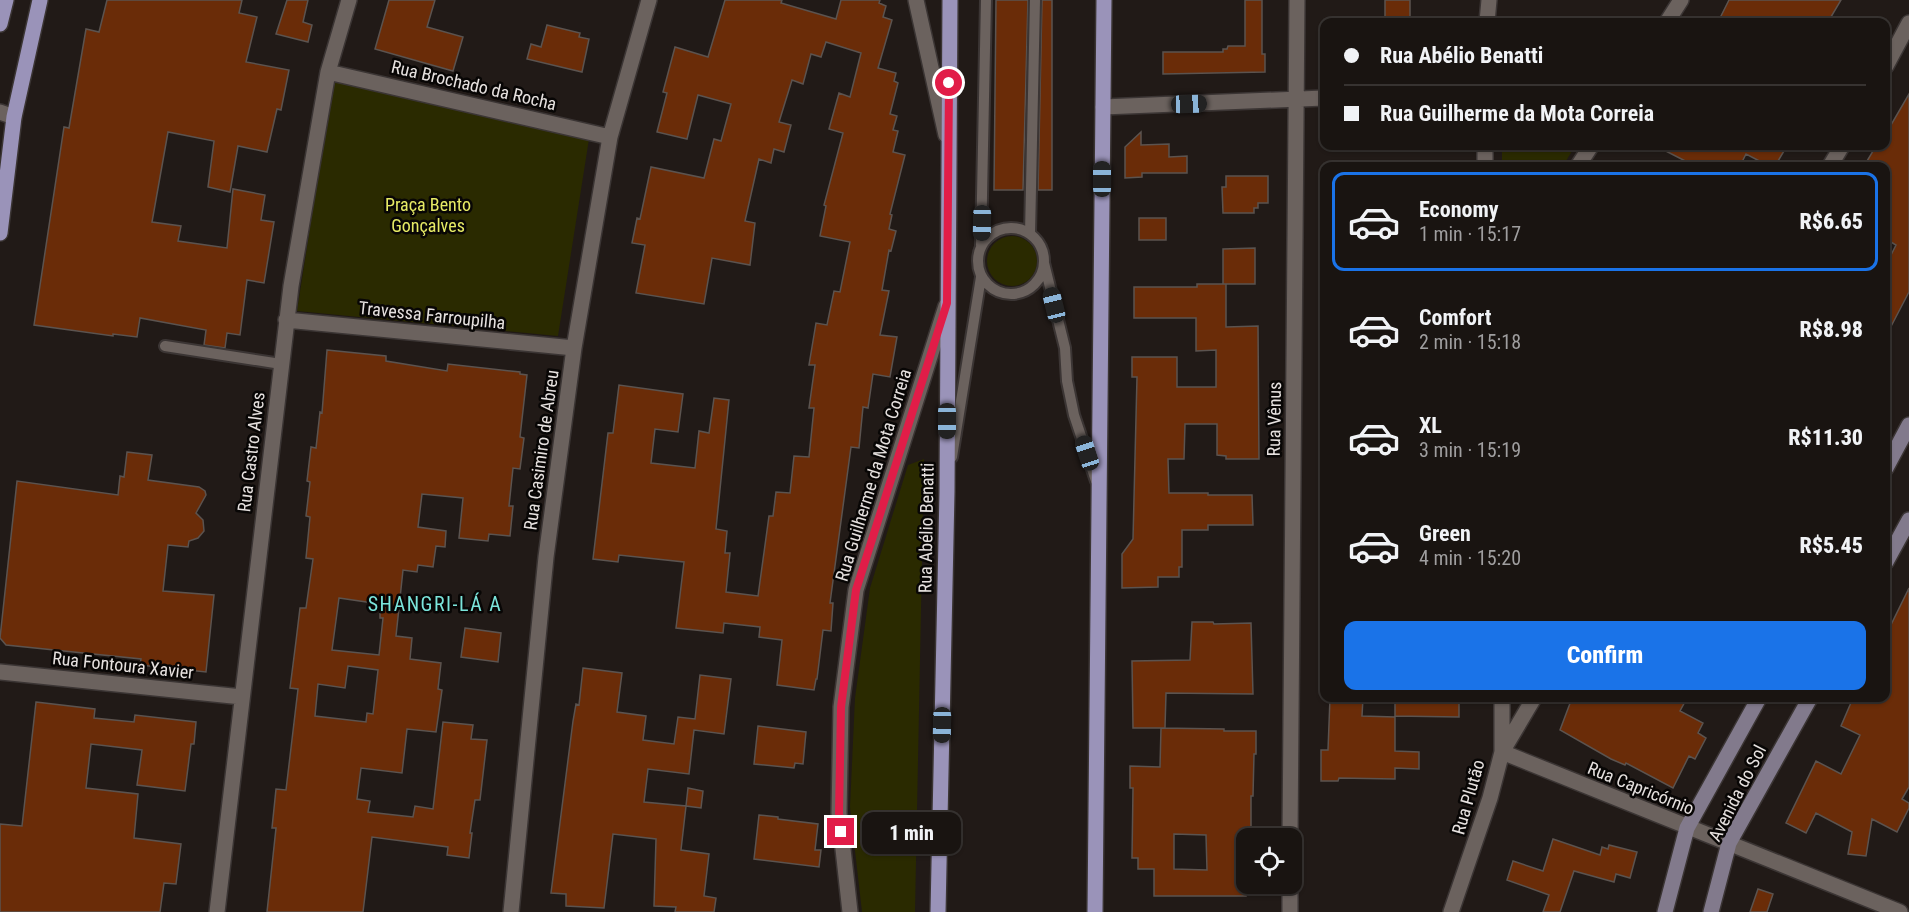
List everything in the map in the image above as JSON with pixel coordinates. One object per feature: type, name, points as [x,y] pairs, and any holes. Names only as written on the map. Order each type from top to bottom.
[{"type":"main road","points":[[0,24],[6,0]]},
{"type":"main road","points":[[0,233],[7,114],[40,0]]},
{"type":"main road","name":"Rua Abélio Benatti","points":[[938,912],[947,492],[950,0]]},
{"type":"main road","points":[[1095,912],[1104,0]]},
{"type":"street","name":"Rua Castro Alves","points":[[218,912],[286,320],[328,72],[349,0]]},
{"type":"street","name":"Rua Casimiro de Abreu","points":[[511,912],[546,557],[574,348],[610,137],[649,0]]},
{"type":"street","points":[[916,0],[948,145]]},
{"type":"street","name":"Rua Vênus","points":[[1290,828],[1297,0]]},
{"type":"street","points":[[1487,18],[1488,0]]},
{"type":"street","points":[[1670,18],[1681,0]]},
{"type":"street","points":[[1890,59],[1909,23]]},
{"type":"street","name":"Rua Brochado da Rocha","points":[[328,72],[610,137]]},
{"type":"street","points":[[1103,107],[1320,98]]},
{"type":"street","name":"Rua Guilherme da Mota Correia","points":[[850,912],[839,813],[841,707],[856,590],[947,303]]},
{"type":"street","name":"Travessa Farroupilha","points":[[286,320],[574,348]]},
{"type":"street","points":[[1890,461],[1909,425]]},
{"type":"street","points":[[1890,555],[1909,519]]},
{"type":"street","name":"Rua Fontoura Xavier","points":[[0,672],[242,697]]},
{"type":"street","points":[[1502,702],[1502,752]]},
{"type":"street","name":"Rua Plutão","points":[[1451,912],[1490,798],[1502,752],[1532,702]]},
{"type":"street","name":"Avenida do Sol","points":[[1665,912],[1687,828],[1757,702]]},
{"type":"street","name":"Avenida do Sol","points":[[1711,912],[1729,843],[1808,702]]},
{"type":"street","name":"Rua Capricórnio","points":[[1502,752],[1900,912]]},
{"type":"street","points":[[1290,894],[1290,912]]},
{"type":"lane","points":[[986,0],[981,245],[978,267],[981,277],[988,285],[1007,294],[1028,290],[1036,283],[1044,263]]},
{"type":"lane","points":[[1030,234],[1035,0]]},
{"type":"lane","points":[[981,245],[988,236],[1009,227],[1030,234],[1038,242],[1043,252],[1065,348],[1067,381],[1074,415],[1099,490]]},
{"type":"lane","points":[[947,492],[981,277]]},
{"type":"lane","points":[[165,346],[281,364]]},
{"type":"green space","name":"Praça Bento Gonçalves","points":[[333,80],[589,139],[558,336],[297,311]]},
{"type":"green space","points":[[1502,150],[1573,150],[1565,162],[1502,162]]},
{"type":"green space","points":[[1007,236],[1017,236],[1030,243],[1037,256],[1037,266],[1030,279],[1017,286],[1007,286],[998,282],[991,275],[987,266],[987,256],[991,247],[998,240]]},
{"type":"green space","points":[[924,459],[915,912],[862,912],[850,807],[855,698],[870,588],[908,465]]},
{"type":"building","points":[[107,0],[242,0],[239,13],[257,17],[246,62],[289,70],[281,110],[277,109],[267,152],[238,146],[230,192],[208,187],[214,141],[168,132],[152,222],[181,226],[178,241],[227,248],[233,189],[265,195],[261,220],[274,222],[264,283],[247,280],[240,335],[227,333],[225,348],[204,345],[206,330],[140,318],[137,337],[34,325],[64,127],[69,128],[86,29],[99,32]]},
{"type":"building","points":[[287,0],[308,0],[303,22],[312,25],[308,42],[276,34]]},
{"type":"building","points":[[389,0],[435,0],[427,27],[463,37],[453,71],[375,49]]},
{"type":"building","points":[[725,0],[782,0],[781,3],[836,19],[841,0],[880,0],[879,3],[886,6],[883,17],[892,20],[878,68],[896,73],[894,81],[898,83],[890,114],[897,116],[893,130],[898,131],[893,152],[905,155],[890,214],[892,215],[889,229],[896,231],[891,251],[889,250],[882,290],[889,291],[880,335],[897,337],[890,377],[873,374],[868,408],[863,407],[859,448],[851,447],[830,603],[833,603],[831,631],[823,630],[814,690],[777,685],[782,640],[759,637],[760,627],[724,623],[723,633],[676,628],[684,562],[619,555],[618,562],[593,559],[608,433],[613,433],[619,385],[683,394],[678,432],[655,429],[651,463],[695,468],[699,431],[709,433],[714,398],[729,400],[716,529],[727,531],[725,553],[730,553],[726,592],[758,596],[769,516],[773,516],[776,492],[790,493],[794,456],[809,457],[814,408],[809,408],[815,365],[809,365],[816,323],[827,325],[834,291],[840,292],[850,242],[820,236],[826,206],[824,205],[843,133],[829,129],[839,93],[850,97],[861,53],[826,42],[821,57],[811,54],[803,84],[792,80],[779,122],[791,125],[784,152],[774,149],[771,163],[759,159],[745,221],[755,223],[750,265],[712,258],[704,304],[636,293],[645,245],[632,243],[637,218],[640,219],[651,167],[704,178],[714,139],[721,141],[731,104],[698,95],[687,139],[657,132],[667,93],[663,92],[675,47],[708,57]]},
{"type":"building","points":[[996,0],[1028,0],[1023,190],[994,190]]},
{"type":"building","points":[[1042,0],[1052,0],[1052,190],[1038,190]]},
{"type":"building","points":[[1245,0],[1262,0],[1262,54],[1265,54],[1265,72],[1163,74],[1163,52],[1223,52],[1223,49],[1227,49],[1228,46],[1245,46]]},
{"type":"building","points":[[1385,0],[1410,0],[1410,18],[1385,18]]},
{"type":"building","points":[[1729,0],[1841,0],[1830,18],[1720,18]]},
{"type":"building","points":[[547,25],[580,33],[579,37],[589,39],[582,72],[527,59],[531,44],[541,47]]},
{"type":"building","points":[[1909,94],[1909,292],[1890,328],[1890,257],[1896,245],[1890,241],[1890,162],[1866,162],[1874,150],[1890,150],[1891,125]]},
{"type":"building","points":[[1141,132],[1141,145],[1169,144],[1169,157],[1187,156],[1187,173],[1142,173],[1142,177],[1125,178],[1125,147]]},
{"type":"building","points":[[1664,150],[1785,150],[1777,162],[1761,162],[1746,154],[1742,162],[1687,162]]},
{"type":"building","points":[[1226,176],[1268,176],[1268,203],[1258,203],[1258,208],[1254,208],[1254,213],[1223,213],[1222,187],[1226,187]]},
{"type":"building","points":[[1139,218],[1166,218],[1166,240],[1139,240]]},
{"type":"building","points":[[1255,248],[1255,284],[1223,284],[1223,249]]},
{"type":"building","points":[[1197,284],[1226,284],[1226,327],[1258,326],[1259,459],[1226,459],[1226,456],[1217,455],[1217,424],[1185,424],[1184,459],[1168,459],[1169,493],[1252,495],[1253,525],[1208,525],[1208,530],[1182,530],[1182,567],[1179,567],[1179,577],[1158,577],[1158,587],[1122,588],[1122,554],[1133,539],[1137,377],[1132,377],[1132,357],[1177,357],[1177,387],[1216,387],[1216,350],[1196,351],[1196,318],[1134,318],[1134,287],[1197,287]]},
{"type":"building","points":[[327,350],[386,356],[386,361],[447,371],[448,364],[520,372],[520,374],[527,375],[520,437],[524,438],[520,469],[513,468],[509,506],[513,506],[510,536],[489,534],[488,541],[459,538],[463,498],[422,494],[418,527],[446,531],[445,547],[436,546],[433,567],[418,565],[417,572],[403,570],[396,636],[412,638],[410,659],[441,663],[438,689],[442,690],[436,732],[407,729],[402,773],[361,768],[357,799],[370,801],[368,812],[413,817],[415,806],[433,809],[443,722],[473,725],[471,739],[487,740],[480,800],[475,800],[469,858],[447,855],[448,847],[372,837],[363,912],[267,912],[276,828],[272,828],[276,789],[286,790],[298,689],[290,688],[300,608],[306,608],[313,559],[306,558],[310,517],[306,516],[310,482],[307,481],[311,447],[316,448],[320,412],[322,413]],"holes":[[[339,598],[380,604],[380,618],[383,618],[379,655],[332,650]],[[348,666],[378,670],[373,714],[367,713],[366,722],[315,716],[318,684],[345,688]]]},
{"type":"building","points":[[127,452],[152,455],[148,480],[199,487],[205,491],[206,495],[196,513],[203,520],[204,531],[198,538],[189,541],[188,547],[168,545],[163,591],[214,595],[206,672],[140,665],[141,659],[6,645],[0,638],[17,481],[118,495],[120,476],[124,477]]},
{"type":"building","points":[[1909,588],[1909,787],[1902,799],[1909,803],[1909,808],[1897,832],[1872,819],[1866,856],[1848,854],[1852,832],[1816,813],[1806,833],[1786,823],[1816,761],[1841,774],[1860,735],[1841,726],[1851,702],[1890,702],[1890,627]]},
{"type":"building","points":[[1192,622],[1251,623],[1253,694],[1166,693],[1165,728],[1133,728],[1132,661],[1190,660]]},
{"type":"building","points":[[465,628],[501,633],[498,662],[461,657]]},
{"type":"building","points":[[583,668],[622,673],[617,712],[646,716],[643,740],[674,744],[678,717],[695,719],[700,675],[731,679],[724,734],[694,730],[689,774],[648,769],[644,802],[686,806],[681,850],[709,854],[704,896],[716,898],[714,912],[675,912],[676,907],[654,906],[656,839],[613,834],[604,908],[566,906],[566,894],[551,893],[573,721],[576,704],[579,705]]},
{"type":"building","points":[[36,702],[95,709],[94,718],[134,722],[135,715],[196,722],[185,791],[137,785],[142,750],[91,744],[86,788],[138,794],[134,838],[181,844],[176,884],[164,883],[160,912],[0,912],[0,824],[22,826]]},
{"type":"building","points":[[1330,702],[1363,702],[1362,716],[1395,717],[1395,751],[1419,752],[1419,769],[1395,768],[1395,779],[1339,778],[1338,781],[1321,781],[1321,750],[1328,750]]},
{"type":"building","points":[[1395,702],[1459,702],[1459,717],[1395,716]]},
{"type":"building","points":[[1570,702],[1685,702],[1680,711],[1703,723],[1698,733],[1706,738],[1695,759],[1689,756],[1673,788],[1626,763],[1625,765],[1611,759],[1560,730]]},
{"type":"building","points":[[758,726],[806,732],[803,764],[795,763],[794,768],[754,764]]},
{"type":"building","points":[[1161,728],[1256,731],[1251,828],[1236,828],[1236,894],[1246,894],[1246,896],[1154,896],[1154,869],[1138,869],[1138,858],[1132,858],[1133,788],[1130,788],[1130,766],[1160,767]],"holes":[[[1174,834],[1206,835],[1207,870],[1174,869]]]},
{"type":"building","points":[[688,788],[703,791],[701,808],[686,806]]},
{"type":"building","points":[[759,815],[818,824],[815,850],[821,850],[819,867],[754,859]]},
{"type":"building","points":[[1553,839],[1600,855],[1602,847],[1608,849],[1609,845],[1637,852],[1630,878],[1616,874],[1614,882],[1574,871],[1560,912],[1543,912],[1549,895],[1507,880],[1513,861],[1543,871]]},
{"type":"building","points":[[1758,889],[1773,894],[1767,912],[1750,912]]},
{"type":"district","name":"SHANGRI-LÁ A","points":[[435,604]]},
{"type":"route","points":[[841,832],[839,813],[841,707],[856,590],[947,303],[949,83]]}]
